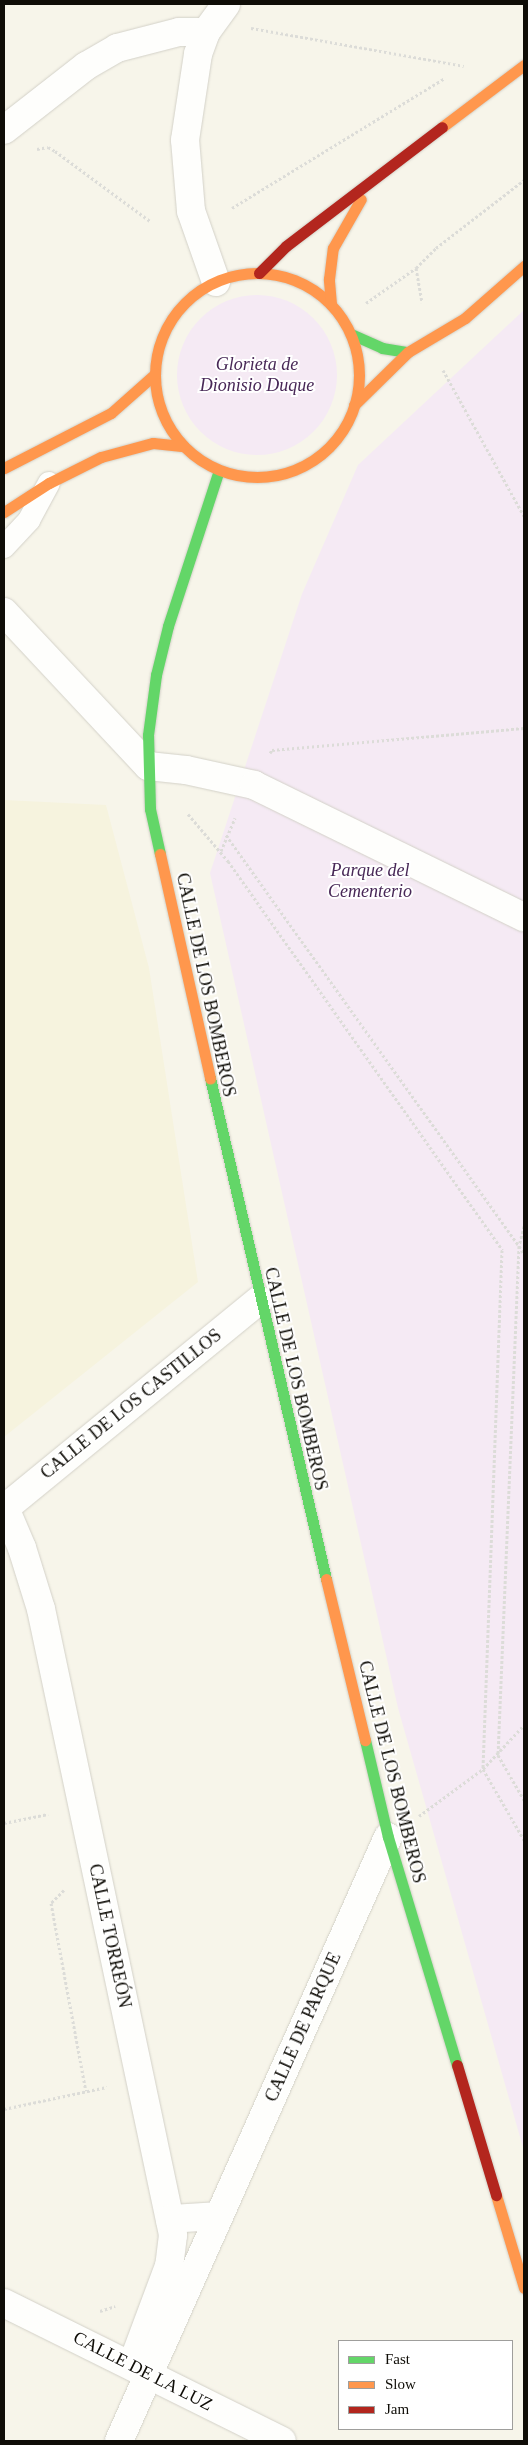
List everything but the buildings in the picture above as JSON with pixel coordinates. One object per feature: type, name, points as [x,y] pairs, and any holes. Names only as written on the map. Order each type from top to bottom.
[{"type":"street","points":[[216,282],[190,210],[185,163],[192,78],[206,32],[226,4]]},
{"type":"street","points":[[4,130],[86,66],[117,48],[179,32],[206,32]]},
{"type":"street","points":[[259,273],[286,246],[372,183],[524,65]]},
{"type":"street","points":[[331,304],[329,279],[333,248],[346,220],[372,183]]},
{"type":"street","points":[[354,405],[359,369],[350,334],[342,318],[331,304],[308,286],[288,277],[259,273],[216,282],[187,300],[170,322],[157,355],[155,374],[164,416],[184,446],[219,470],[260,477],[301,467],[335,441],[354,405],[408,352],[465,318],[524,266]]},
{"type":"street","points":[[350,334],[382,348],[408,352]]},
{"type":"street","points":[[4,468],[111,413],[126,403],[155,374]]},
{"type":"street","points":[[4,512],[49,483],[101,457],[133,446],[154,443],[184,446]]},
{"type":"street","name":"CALLE DE LOS BOMBEROS","points":[[219,470],[162,651],[148,735],[150,809],[177,938],[259,1300],[388,1837],[524,2288]]},
{"type":"street","points":[[4,612],[148,766],[186,770],[254,785],[524,918]]},
{"type":"street","name":"CALLE DE LOS CASTILLOS","points":[[4,1508],[259,1300]]},
{"type":"street","name":"CALLE TORREÓN","points":[[4,1508],[22,1548],[41,1609],[173,2235],[170,2266],[142,2370]]},
{"type":"street","name":"CALLE DE PARQUE","points":[[119,2441],[142,2370],[218,2216],[388,1837]]},
{"type":"street","points":[[170,2219],[218,2216]]},
{"type":"street","name":"CALLE DE LA LUZ","points":[[4,2303],[282,2441]]},
{"type":"lane","points":[[4,547],[29,520],[49,483]]},
{"type":"path","points":[[248,27],[465,66],[456,71]]},
{"type":"path","points":[[232,208],[448,76]]},
{"type":"path","points":[[32,148],[48,147],[55,151],[150,221]]},
{"type":"path","points":[[342,318],[416,268],[436,248],[524,180]]},
{"type":"path","points":[[416,268],[420,296]]},
{"type":"path","points":[[444,374],[524,516]]},
{"type":"path","points":[[272,750],[524,728]]},
{"type":"path","points":[[221,852],[226,835],[239,810]]},
{"type":"path","points":[[187,813],[221,852],[502,1250],[483,1769],[524,1840]]},
{"type":"path","points":[[226,835],[524,1254]]},
{"type":"path","points":[[524,1226],[519,1246],[498,1755],[524,1800]]},
{"type":"path","points":[[416,1819],[483,1769],[524,1725]]},
{"type":"path","points":[[4,1823],[83,1807]]},
{"type":"path","points":[[4,2109],[110,2086]]},
{"type":"path","points":[[90,2312],[111,2308],[123,2301]]},
{"type":"shaded area","points":[[4,800],[106,805],[149,968],[198,1282],[4,1437]]},
{"type":"green space","name":"Glorieta de Dionisio Duque","points":[[265,295],[295,304],[314,318],[324,330],[331,344],[336,359],[336,391],[331,406],[324,420],[314,432],[302,442],[280,452],[265,455],[249,455],[234,452],[212,442],[190,420],[178,391],[177,367],[180,352],[190,330],[212,308],[241,296]]},
{"type":"green space","name":"Parque del Cementerio","points":[[524,310],[524,2151],[398,1708],[210,873],[302,594],[358,465]]},
{"type":"traffic: fast","points":[[351,334],[382,348],[408,352]]},
{"type":"traffic: fast","points":[[160,854],[150,809],[148,735],[156,675],[168,626],[219,470]]},
{"type":"traffic: fast","points":[[210,1078],[326,1579]]},
{"type":"traffic: fast","points":[[365,1740],[388,1837],[457,2065]]},
{"type":"traffic: slow","points":[[442,127],[524,65]]},
{"type":"traffic: slow","points":[[331,304],[329,279],[333,248],[361,199]]},
{"type":"traffic: slow","points":[[354,405],[408,352],[465,318],[524,266]]},
{"type":"traffic: slow","points":[[257,273],[277,275],[305,285],[322,296],[336,310],[351,336],[357,355],[359,375],[357,395],[347,423],[336,440],[322,454],[296,469],[277,475],[257,477],[237,475],[209,465],[192,454],[178,440],[163,414],[157,395],[155,375],[157,355],[167,327],[178,310],[192,296],[218,281],[237,275],[257,273]]},
{"type":"traffic: slow","points":[[4,468],[111,413],[155,374]]},
{"type":"traffic: slow","points":[[4,512],[49,483],[101,457],[153,443],[184,446]]},
{"type":"traffic: slow","points":[[160,854],[210,1078]]},
{"type":"traffic: slow","points":[[326,1579],[365,1740]]},
{"type":"traffic: slow","points":[[496,2195],[524,2288]]},
{"type":"traffic: jam","points":[[259,273],[286,246],[442,127]]},
{"type":"traffic: jam","points":[[457,2065],[496,2195]]}]
